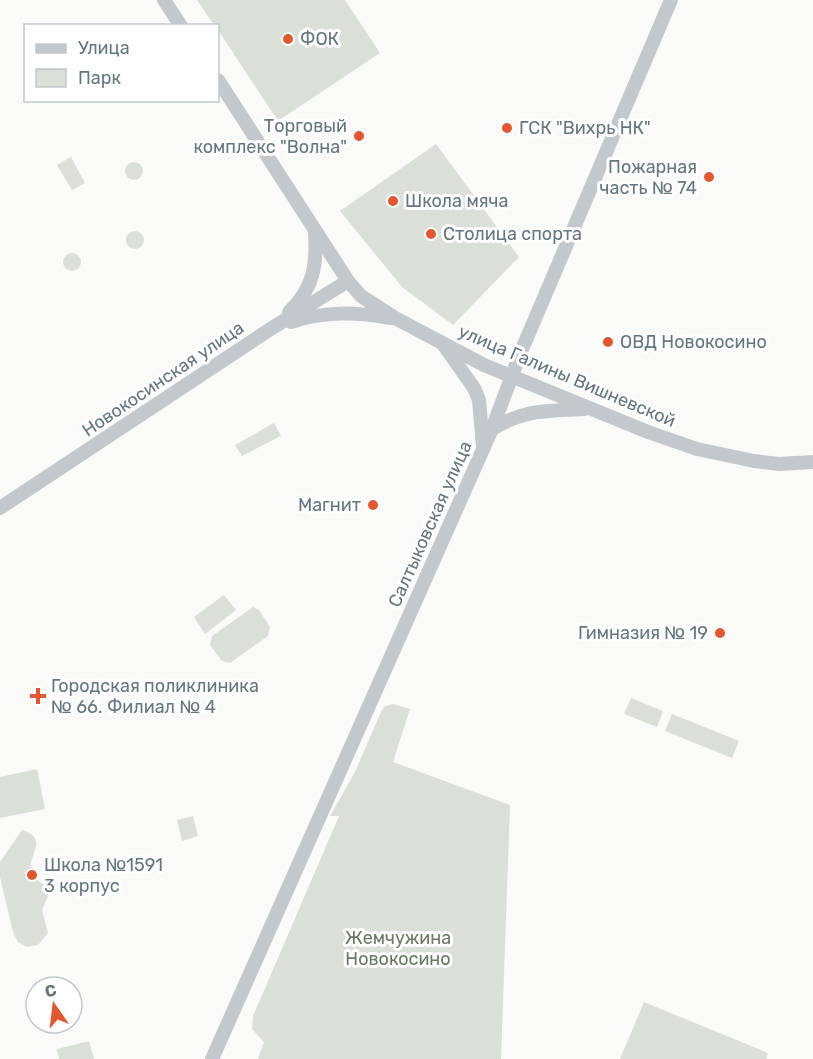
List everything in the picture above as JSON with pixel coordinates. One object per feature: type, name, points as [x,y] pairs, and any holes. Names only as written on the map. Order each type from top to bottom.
[{"type":"street","points":[[164,0],[180,24]]},
{"type":"street","name":"Салтыковская улица","points":[[212,1059],[483,450],[671,0]]},
{"type":"street","name":"улица Галины Вишневской","points":[[219,82],[348,281],[361,296],[395,318],[512,376],[590,409],[697,449],[779,464],[813,462]]},
{"type":"street","points":[[272,328],[308,291],[316,263],[315,228]]},
{"type":"street","name":"Новокосинская улица","points":[[0,508],[272,328],[348,281]]},
{"type":"street","points":[[272,328],[325,314],[363,313],[395,318]]},
{"type":"street","points":[[442,343],[474,388],[479,399],[483,450]]},
{"type":"street","points":[[492,429],[514,416],[531,412],[590,409]]},
{"type":"green space","points":[[197,0],[345,0],[380,53],[278,121],[219,32],[219,24],[213,24]]},
{"type":"green space","name":"Столица спорта","points":[[436,144],[519,257],[453,325],[402,287],[340,211]]},
{"type":"green space","points":[[71,157],[85,183],[72,190],[57,165]]},
{"type":"green space","points":[[134,162],[140,165],[143,171],[140,177],[134,180],[128,177],[125,171],[128,165]]},
{"type":"green space","points":[[135,231],[141,234],[144,240],[141,246],[135,249],[129,246],[126,240],[129,234]]},
{"type":"green space","points":[[72,253],[78,256],[81,262],[78,268],[72,271],[66,268],[63,262],[66,256]]},
{"type":"green space","points":[[274,423],[281,436],[242,456],[235,445]]},
{"type":"green space","points":[[224,595],[236,610],[205,634],[194,617]]},
{"type":"green space","points":[[253,607],[259,610],[270,627],[268,636],[230,663],[222,661],[210,645],[212,636]]},
{"type":"green space","points":[[631,698],[663,711],[657,727],[624,714]]},
{"type":"green space","name":"Жемчужина Новокосино","points":[[393,704],[410,709],[393,762],[510,805],[501,1059],[258,1059],[264,1042],[252,1029],[253,1016],[339,816],[330,816],[355,772],[381,712],[385,706]]},
{"type":"green space","points":[[672,714],[739,741],[732,758],[665,731]]},
{"type":"green space","points":[[37,769],[45,809],[0,818],[0,777]]},
{"type":"green space","points":[[193,816],[198,836],[182,841],[177,820]]},
{"type":"green space","points":[[22,830],[35,838],[36,848],[31,871],[50,892],[42,910],[48,933],[38,945],[27,947],[18,942],[13,932],[0,877],[0,862]]},
{"type":"green space","points":[[644,1002],[768,1053],[766,1059],[620,1059]]},
{"type":"green space","points":[[89,1041],[94,1059],[59,1059],[57,1049]]},
{"type":"place","name":"ФОК","points":[[288,39]]},
{"type":"place","name":"ГСК \"Вихрь НК\"","points":[[507,128]]},
{"type":"place","name":"Торговый комплекс \"Волна\"","points":[[359,136]]},
{"type":"place","name":"Пожарная часть № 74","points":[[709,177]]},
{"type":"place","name":"Школа мяча","points":[[393,201]]},
{"type":"place","name":"Столица спорта","points":[[431,234]]},
{"type":"place","name":"ОВД Новокосино","points":[[608,342]]},
{"type":"place","name":"Магнит","points":[[373,505]]},
{"type":"place","name":"Гимназия № 19","points":[[720,633]]},
{"type":"place","name":"Городская поликлиника № 66. Филиал № 4","points":[[38,696]]},
{"type":"place","name":"Школа №1591 3 корпус","points":[[32,875]]}]
